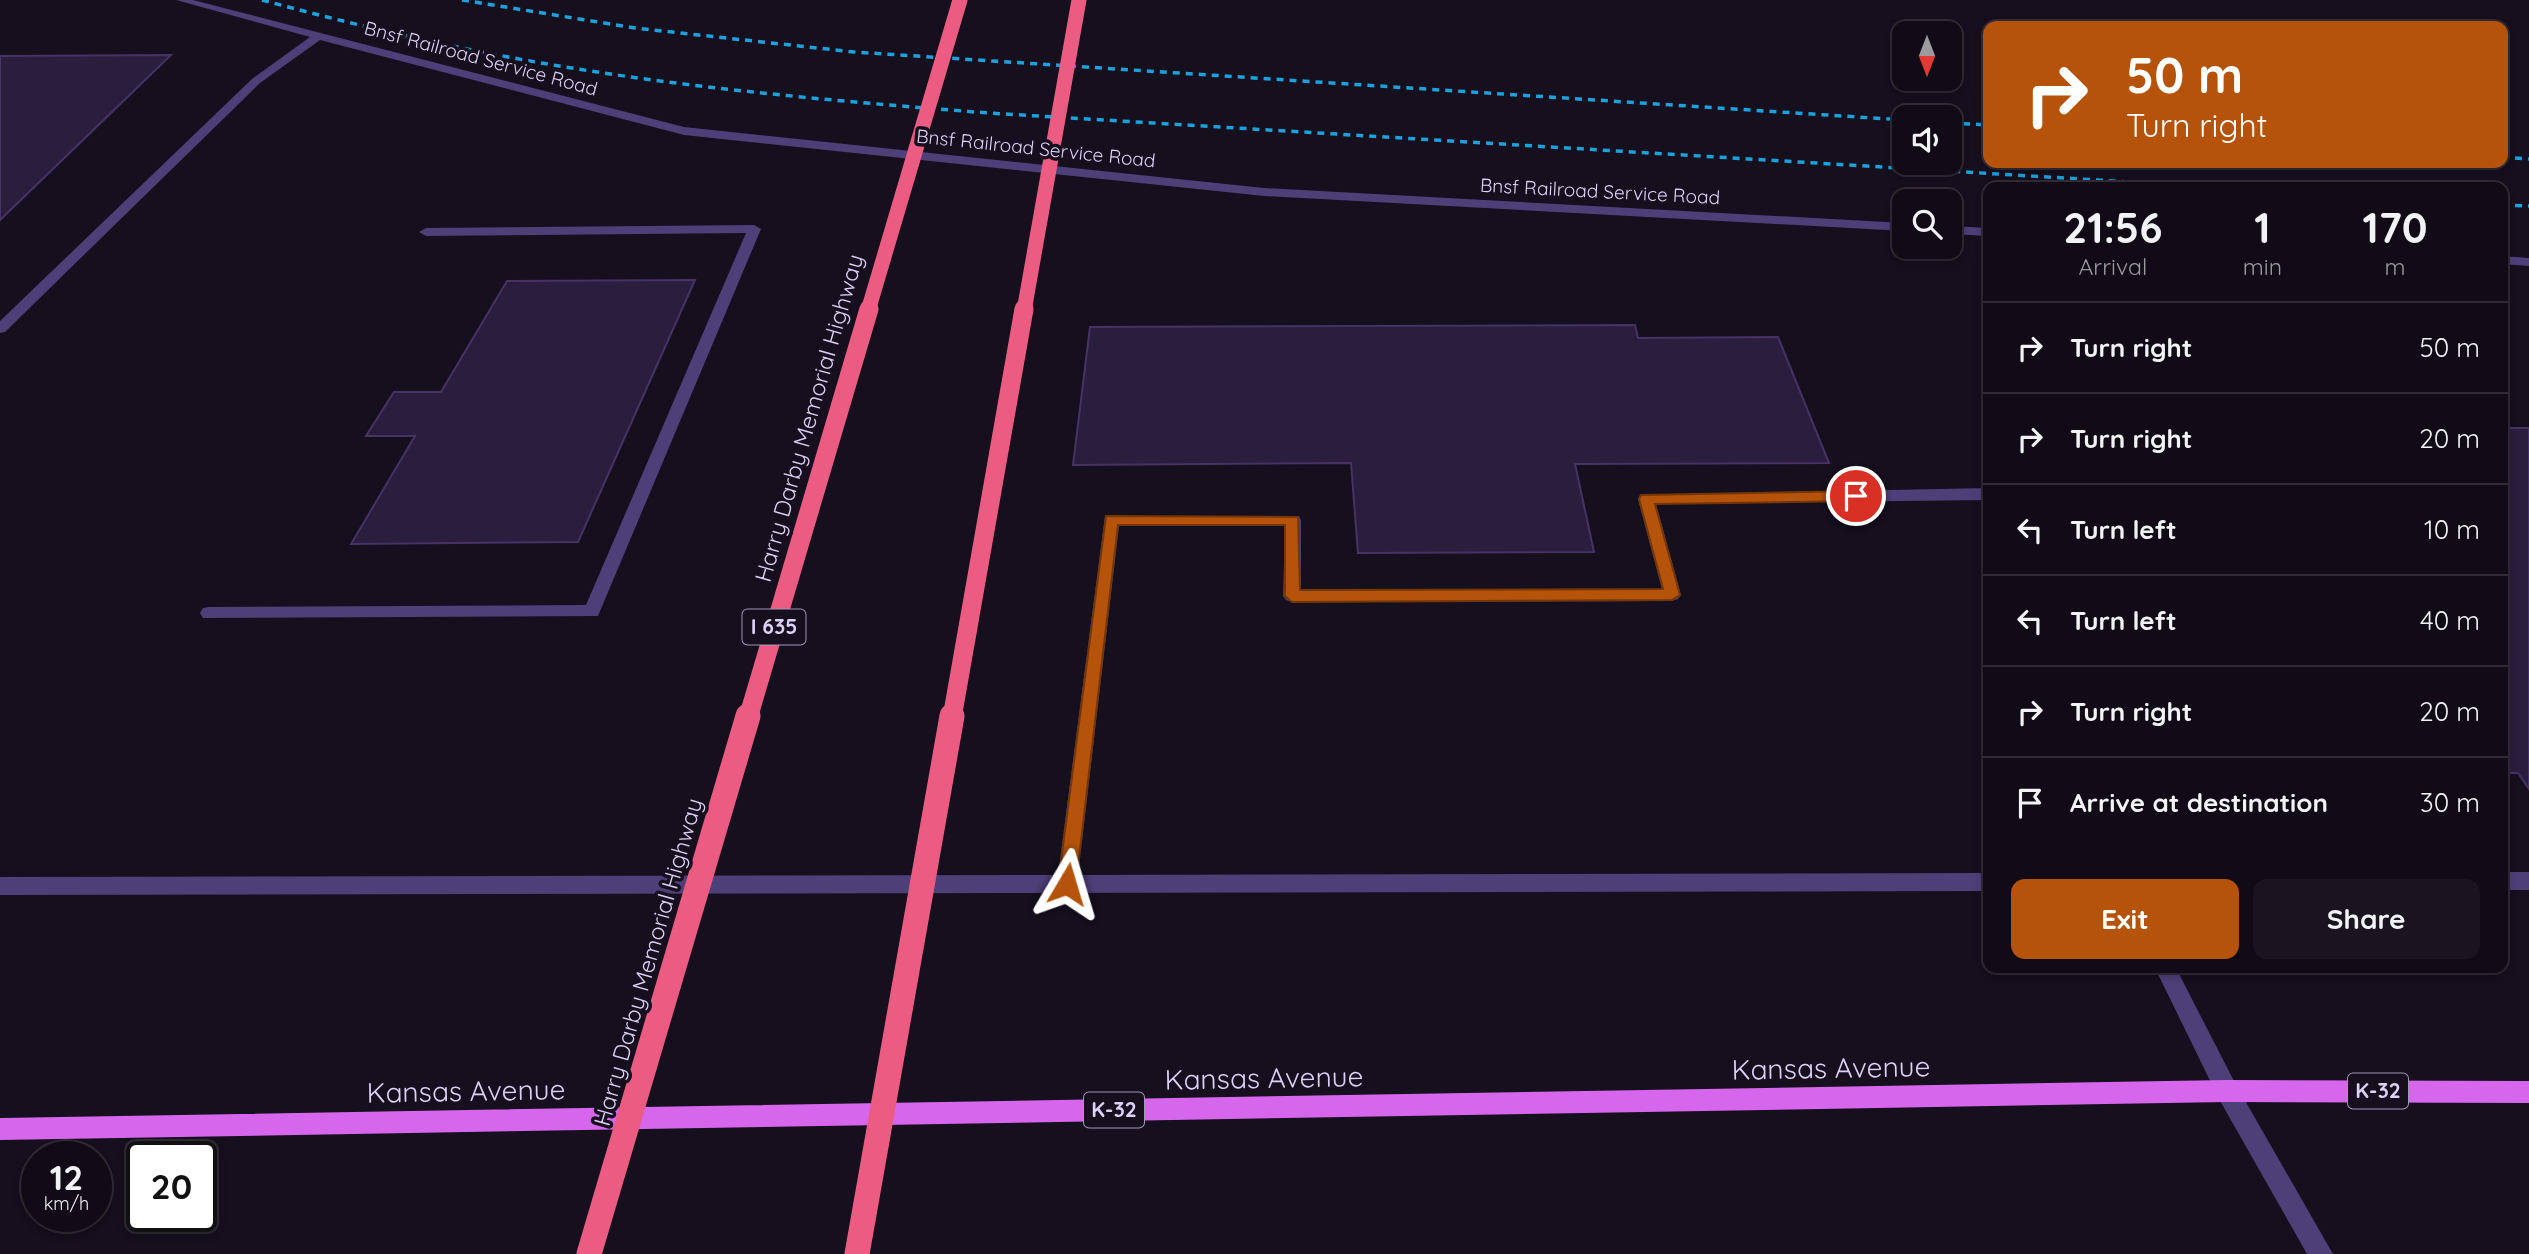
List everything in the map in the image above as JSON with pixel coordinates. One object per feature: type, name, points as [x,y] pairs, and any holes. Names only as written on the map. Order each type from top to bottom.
[{"type":"highway","name":"Harry Darby Memorial Highway","points":[[589,1254],[960,0]]},
{"type":"highway","points":[[857,1254],[1079,0]]},
{"type":"main road","name":"Kansas Avenue","points":[[0,1129],[2227,1091],[2529,1092]]},
{"type":"street","name":"Bnsf Railroad Service Road","points":[[181,0],[684,131],[1264,192],[1892,226]]},
{"type":"street","points":[[0,329],[256,81],[318,36]]},
{"type":"street","points":[[209,613],[592,611],[754,229],[426,232]]},
{"type":"street","points":[[1962,231],[1983,232]]},
{"type":"street","points":[[2508,260],[2529,262]]},
{"type":"street","points":[[1067,884],[1111,520],[1293,520],[1292,596],[1672,595],[1646,499],[1983,494]]},
{"type":"street","points":[[2508,881],[2529,881]]},
{"type":"street","points":[[0,886],[1983,882]]},
{"type":"street","points":[[2168,973],[2227,1091],[2321,1254]]},
{"type":"building","points":[[171,55],[0,220],[0,56]]},
{"type":"building","points":[[695,280],[578,542],[351,544],[415,436],[366,436],[394,392],[441,392],[507,281]]},
{"type":"building","points":[[1635,325],[1638,338],[1778,337],[1829,463],[1575,464],[1594,552],[1358,553],[1351,463],[1073,465],[1090,327]]},
{"type":"building","points":[[2508,428],[2529,428],[2529,789],[2518,773],[2508,773]]},
{"type":"railway","points":[[262,0],[396,34],[530,61],[644,79],[816,98],[988,113],[2130,182]]},
{"type":"railway","points":[[462,0],[635,28],[854,52],[1892,119]]},
{"type":"railway","points":[[1962,124],[1983,125]]},
{"type":"railway","points":[[2508,157],[2529,159]]},
{"type":"railway","points":[[2508,205],[2529,206]]},
{"type":"route","points":[[1067,884],[1111,520],[1293,520],[1292,596],[1672,595],[1646,499],[1856,496]]}]
